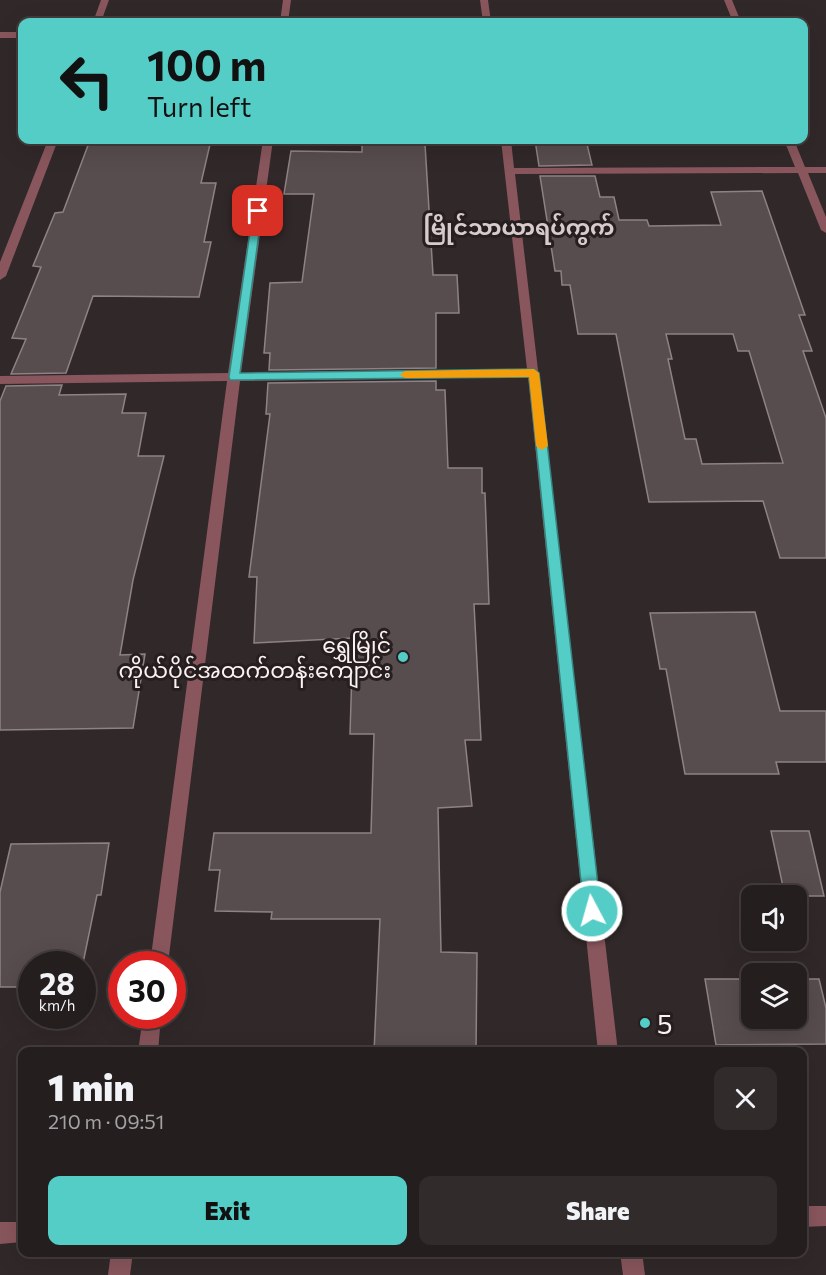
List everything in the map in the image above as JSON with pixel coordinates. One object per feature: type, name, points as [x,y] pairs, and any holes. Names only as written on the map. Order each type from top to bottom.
[{"type":"street","points":[[98,18],[105,0]]},
{"type":"street","points":[[285,18],[287,0]]},
{"type":"street","points":[[484,0],[486,18]]},
{"type":"street","points":[[728,0],[736,18]]},
{"type":"street","points":[[0,35],[18,35]]},
{"type":"street","points":[[0,276],[51,144]]},
{"type":"street","points":[[161,951],[234,377],[267,144]]},
{"type":"street","points":[[507,144],[607,1047]]},
{"type":"street","points":[[791,144],[826,230]]},
{"type":"street","points":[[511,171],[826,170]]},
{"type":"street","points":[[0,380],[534,373]]},
{"type":"street","points":[[149,1047],[151,1029]]},
{"type":"street","points":[[807,1217],[826,1216]]},
{"type":"street","points":[[0,1233],[18,1232]]},
{"type":"street","points":[[119,1275],[121,1257]]},
{"type":"street","points":[[632,1257],[634,1275]]},
{"type":"building","points":[[88,144],[210,144],[201,183],[216,183],[204,242],[211,242],[199,297],[93,296],[66,373],[11,374],[26,339],[12,338],[41,267],[33,266],[55,213],[63,212]]},
{"type":"building","points":[[425,144],[433,275],[457,275],[459,313],[436,313],[436,368],[269,370],[270,353],[264,353],[270,283],[302,282],[314,194],[284,194],[291,151],[362,152],[362,145]]},
{"type":"building","points":[[536,144],[587,144],[592,165],[539,166]]},
{"type":"building","points":[[540,176],[595,176],[600,197],[614,197],[619,220],[647,220],[649,226],[721,225],[711,192],[762,191],[805,315],[799,315],[812,351],[803,351],[826,418],[826,558],[780,558],[763,501],[649,502],[616,334],[578,334],[570,285],[562,285],[561,271],[555,271]],"holes":[[[666,334],[733,334],[738,351],[749,351],[783,463],[702,464],[696,439],[685,439],[668,359],[672,359]]]},
{"type":"building","points":[[436,381],[436,390],[445,390],[448,468],[482,468],[489,604],[474,604],[481,740],[465,740],[472,806],[438,808],[441,952],[477,953],[476,1047],[374,1047],[380,919],[271,919],[272,912],[215,911],[220,870],[209,870],[214,833],[371,833],[374,734],[350,734],[353,638],[254,643],[257,577],[249,577],[270,414],[266,414],[268,383]]},
{"type":"building","points":[[62,385],[59,395],[126,394],[122,413],[146,413],[138,456],[164,456],[133,580],[120,655],[145,654],[133,728],[0,730],[0,401],[6,386]]},
{"type":"building","points":[[755,612],[780,711],[826,711],[826,762],[776,762],[779,774],[685,774],[666,669],[660,669],[650,613]]},
{"type":"building","points":[[771,831],[809,831],[824,896],[807,896],[807,885],[783,885]]},
{"type":"building","points":[[109,843],[101,895],[97,895],[85,951],[18,951],[18,987],[0,987],[0,892],[11,844]]},
{"type":"building","points":[[705,979],[741,979],[741,1029],[807,1029],[807,979],[819,979],[826,1008],[826,1044],[716,1045]]},
{"type":"slow traffic","points":[[405,375],[534,373],[542,446]]},
{"type":"place","name":"ရွှေမြိုင် ကိုယ်ပိုင်အထက်တန်းကျောင်း","points":[[403,657]]},
{"type":"place","name":"5","points":[[645,1023]]},
{"type":"district","name":"မြိုင်သာယာရပ်ကွက်","points":[[519,226]]},
{"type":"route","points":[[258,211],[234,377],[534,373],[592,911]]}]
